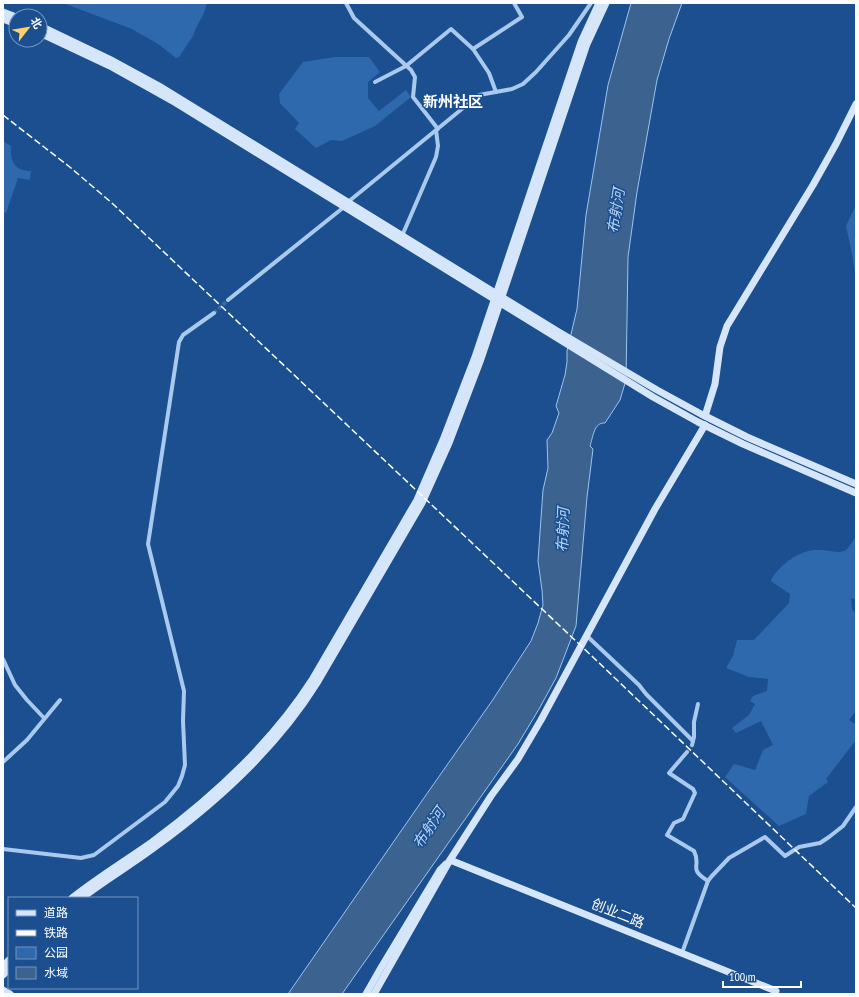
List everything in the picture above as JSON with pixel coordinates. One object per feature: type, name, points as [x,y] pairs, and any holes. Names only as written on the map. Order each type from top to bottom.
[{"type":"main road","points":[[83,897],[156,846],[218,796],[267,749],[291,721],[309,696],[422,503],[464,406],[581,42],[599,3]]},
{"type":"main road","points":[[73,897],[152,841],[210,795],[250,758],[295,705],[312,680],[417,500],[456,410],[498,298],[587,44],[606,3]]},
{"type":"main road","points":[[48,30],[113,61],[159,86],[346,205],[402,236],[498,298]]},
{"type":"main road","points":[[48,37],[110,66],[156,91],[557,334],[639,389],[705,425],[856,493]]},
{"type":"main road","points":[[705,416],[715,384],[720,347],[727,326],[813,185],[856,104]]},
{"type":"main road","points":[[557,334],[705,416],[768,446],[856,484]]},
{"type":"main road","points":[[374,994],[450,860],[491,796],[530,740],[655,509],[705,425]]},
{"type":"main road","points":[[366,994],[440,870],[450,860]]},
{"type":"main road","name":"创业二路","points":[[450,860],[682,953],[773,992]]},
{"type":"main road","points":[[3,990],[10,994]]},
{"type":"street","points":[[346,3],[354,18],[411,70],[415,77],[414,97],[437,130],[438,146],[436,157],[402,236]]},
{"type":"street","points":[[473,49],[522,17],[514,3]]},
{"type":"street","points":[[228,300],[479,95],[516,88],[530,78],[569,35],[591,3]]},
{"type":"street","points":[[375,82],[406,66],[451,29],[473,49],[489,74],[496,92]]},
{"type":"street","points":[[3,850],[81,858],[94,855],[165,802],[174,792],[180,781],[185,765],[184,691],[148,544],[179,342],[183,336],[214,313]]},
{"type":"street","points":[[586,635],[639,685],[693,743],[694,722],[698,704]]},
{"type":"street","points":[[3,659],[15,685],[44,718]]},
{"type":"street","points":[[3,762],[28,740],[44,718],[60,700]]},
{"type":"street","points":[[687,752],[669,773],[693,789],[695,793],[683,819],[674,823],[667,835],[694,851],[696,856],[696,873],[708,881]]},
{"type":"street","points":[[682,953],[708,881],[729,858],[765,837],[785,856],[799,847],[820,843],[842,826],[856,807]]},
{"type":"green space","points":[[63,3],[207,3],[193,36],[179,57],[176,58],[158,44],[132,29]]},
{"type":"green space","points":[[335,57],[369,57],[380,72],[368,82],[368,98],[379,111],[406,90],[411,97],[375,126],[342,141],[331,140],[316,148],[295,129],[299,123],[280,103],[279,94],[303,62]]},
{"type":"green space","points":[[3,141],[11,146],[11,157],[17,167],[26,171],[31,171],[30,180],[18,178],[6,213],[3,212]]},
{"type":"green space","points":[[856,205],[856,280],[846,226]]},
{"type":"green space","points":[[856,537],[856,600],[851,598],[852,609],[856,614],[856,711],[849,720],[856,725],[856,740],[826,779],[828,782],[809,796],[806,814],[779,826],[725,777],[734,764],[755,770],[763,750],[773,745],[761,721],[736,733],[732,728],[749,715],[755,704],[750,701],[753,696],[767,691],[768,679],[749,677],[726,668],[733,656],[737,640],[754,640],[789,603],[790,594],[771,580],[779,569],[790,559],[810,551],[844,551]]},
{"type":"water","name":"布射河","points":[[631,3],[682,3],[669,39],[657,80],[637,192],[628,257],[626,380],[620,400],[605,423],[601,423],[596,427],[590,446],[593,449],[587,497],[576,626],[556,678],[518,744],[342,994],[288,994],[492,701],[531,641],[538,623],[543,605],[538,561],[543,490],[548,468],[547,440],[552,433],[559,413],[556,406],[565,375],[567,351],[577,309],[586,215],[608,85]]},
{"type":"tunnel","points":[[214,313],[228,300]]},
{"type":"tunnel","points":[[687,752],[692,745]]},
{"type":"railway","points":[[3,115],[71,168],[113,204],[856,908]]},
{"type":"district","name":"新州社区","points":[[453,102]]}]
